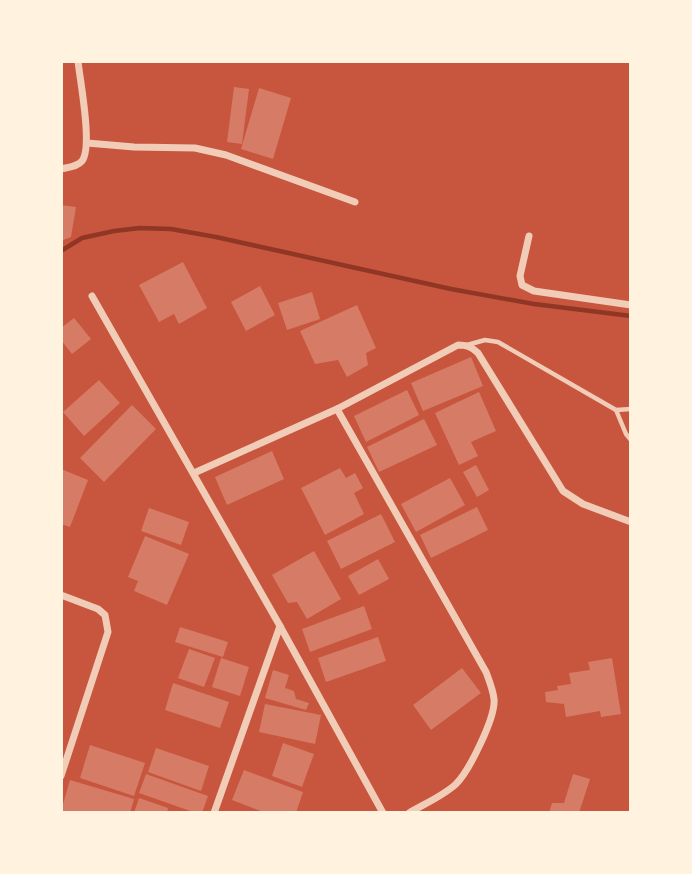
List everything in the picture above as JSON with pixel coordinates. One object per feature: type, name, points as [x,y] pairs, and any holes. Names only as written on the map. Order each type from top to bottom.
[{"type":"street","points":[[61,169],[78,165],[84,158],[88,143],[78,61]]},
{"type":"street","points":[[88,143],[195,148],[226,155],[355,202]]},
{"type":"street","points":[[529,236],[520,276],[522,285],[534,290],[631,305]]},
{"type":"street","points":[[92,296],[383,813]]},
{"type":"street","points":[[194,473],[337,409],[458,345],[465,345],[478,353],[563,491],[583,504],[631,522]]},
{"type":"street","points":[[337,409],[486,672],[494,698],[487,727],[465,775],[454,786],[409,813]]},
{"type":"street","points":[[61,595],[99,609],[105,615],[108,632],[62,770]]},
{"type":"street","points":[[214,813],[280,626]]},
{"type":"lane","points":[[465,345],[485,340],[498,342],[616,410],[631,409]]},
{"type":"lane","points":[[616,410],[631,440]]},
{"type":"building","points":[[234,87],[249,89],[242,144],[227,142]]},
{"type":"building","points":[[259,88],[291,98],[273,159],[241,149]]},
{"type":"building","points":[[61,205],[76,207],[71,237],[61,241]]},
{"type":"building","points":[[183,262],[207,308],[179,324],[174,314],[159,322],[139,285]]},
{"type":"building","points":[[260,286],[275,315],[246,331],[231,302]]},
{"type":"building","points":[[312,292],[320,319],[287,330],[278,303]]},
{"type":"building","points":[[357,305],[376,348],[366,353],[368,365],[347,377],[338,360],[315,364],[300,331]]},
{"type":"building","points":[[74,318],[91,339],[72,354],[61,340],[61,328]]},
{"type":"building","points":[[471,357],[483,386],[423,411],[411,383]]},
{"type":"building","points":[[99,380],[120,403],[84,436],[63,412]]},
{"type":"building","points":[[407,390],[419,415],[366,442],[354,416]]},
{"type":"building","points":[[479,392],[496,431],[471,442],[478,456],[459,465],[435,413]]},
{"type":"building","points":[[132,405],[156,429],[104,482],[80,458]]},
{"type":"building","points":[[424,419],[437,445],[379,472],[367,447]]},
{"type":"building","points":[[272,451],[284,479],[227,505],[215,477]]},
{"type":"building","points":[[476,465],[489,490],[477,497],[463,472]]},
{"type":"building","points":[[340,468],[346,478],[355,473],[363,488],[354,493],[364,514],[325,535],[301,488]]},
{"type":"building","points":[[61,469],[88,480],[70,527],[61,524]]},
{"type":"building","points":[[450,478],[465,505],[416,532],[401,504]]},
{"type":"building","points":[[477,507],[488,530],[431,558],[420,535]]},
{"type":"building","points":[[149,508],[189,522],[181,545],[141,531]]},
{"type":"building","points":[[381,514],[395,542],[341,569],[327,541]]},
{"type":"building","points":[[145,536],[189,554],[167,605],[134,591],[138,581],[128,577]]},
{"type":"building","points":[[314,551],[341,599],[307,619],[297,602],[288,603],[272,575]]},
{"type":"building","points":[[378,559],[389,579],[359,595],[348,576]]},
{"type":"building","points":[[364,606],[372,629],[310,652],[302,629]]},
{"type":"building","points":[[180,627],[228,642],[223,657],[175,642]]},
{"type":"building","points":[[378,637],[386,661],[326,682],[318,658]]},
{"type":"building","points":[[189,649],[215,658],[204,687],[178,678]]},
{"type":"building","points":[[221,658],[249,667],[240,696],[212,687]]},
{"type":"building","points":[[612,658],[621,714],[601,717],[600,711],[566,717],[564,704],[546,702],[545,692],[558,690],[557,686],[571,684],[569,673],[590,670],[588,662]]},
{"type":"building","points":[[462,668],[481,693],[431,730],[413,705]]},
{"type":"building","points":[[273,670],[289,675],[285,688],[294,691],[296,699],[309,703],[306,710],[265,698]]},
{"type":"building","points":[[173,683],[229,702],[220,728],[165,710]]},
{"type":"building","points":[[265,704],[321,715],[315,744],[259,732]]},
{"type":"building","points":[[283,743],[314,754],[302,787],[272,776]]},
{"type":"building","points":[[90,745],[145,763],[134,796],[80,778]]},
{"type":"building","points":[[156,748],[209,766],[201,791],[148,772]]},
{"type":"building","points":[[244,770],[303,792],[296,813],[266,813],[232,800]]},
{"type":"building","points":[[146,774],[208,796],[202,813],[139,793]]},
{"type":"building","points":[[573,774],[590,779],[579,813],[549,813],[552,803],[564,803]]},
{"type":"building","points":[[70,780],[134,799],[130,813],[61,811]]},
{"type":"building","points":[[139,798],[168,808],[167,813],[134,813]]},
{"type":"waterway","points":[[61,251],[82,238],[114,231],[171,229],[451,289],[534,304],[631,316]]}]
